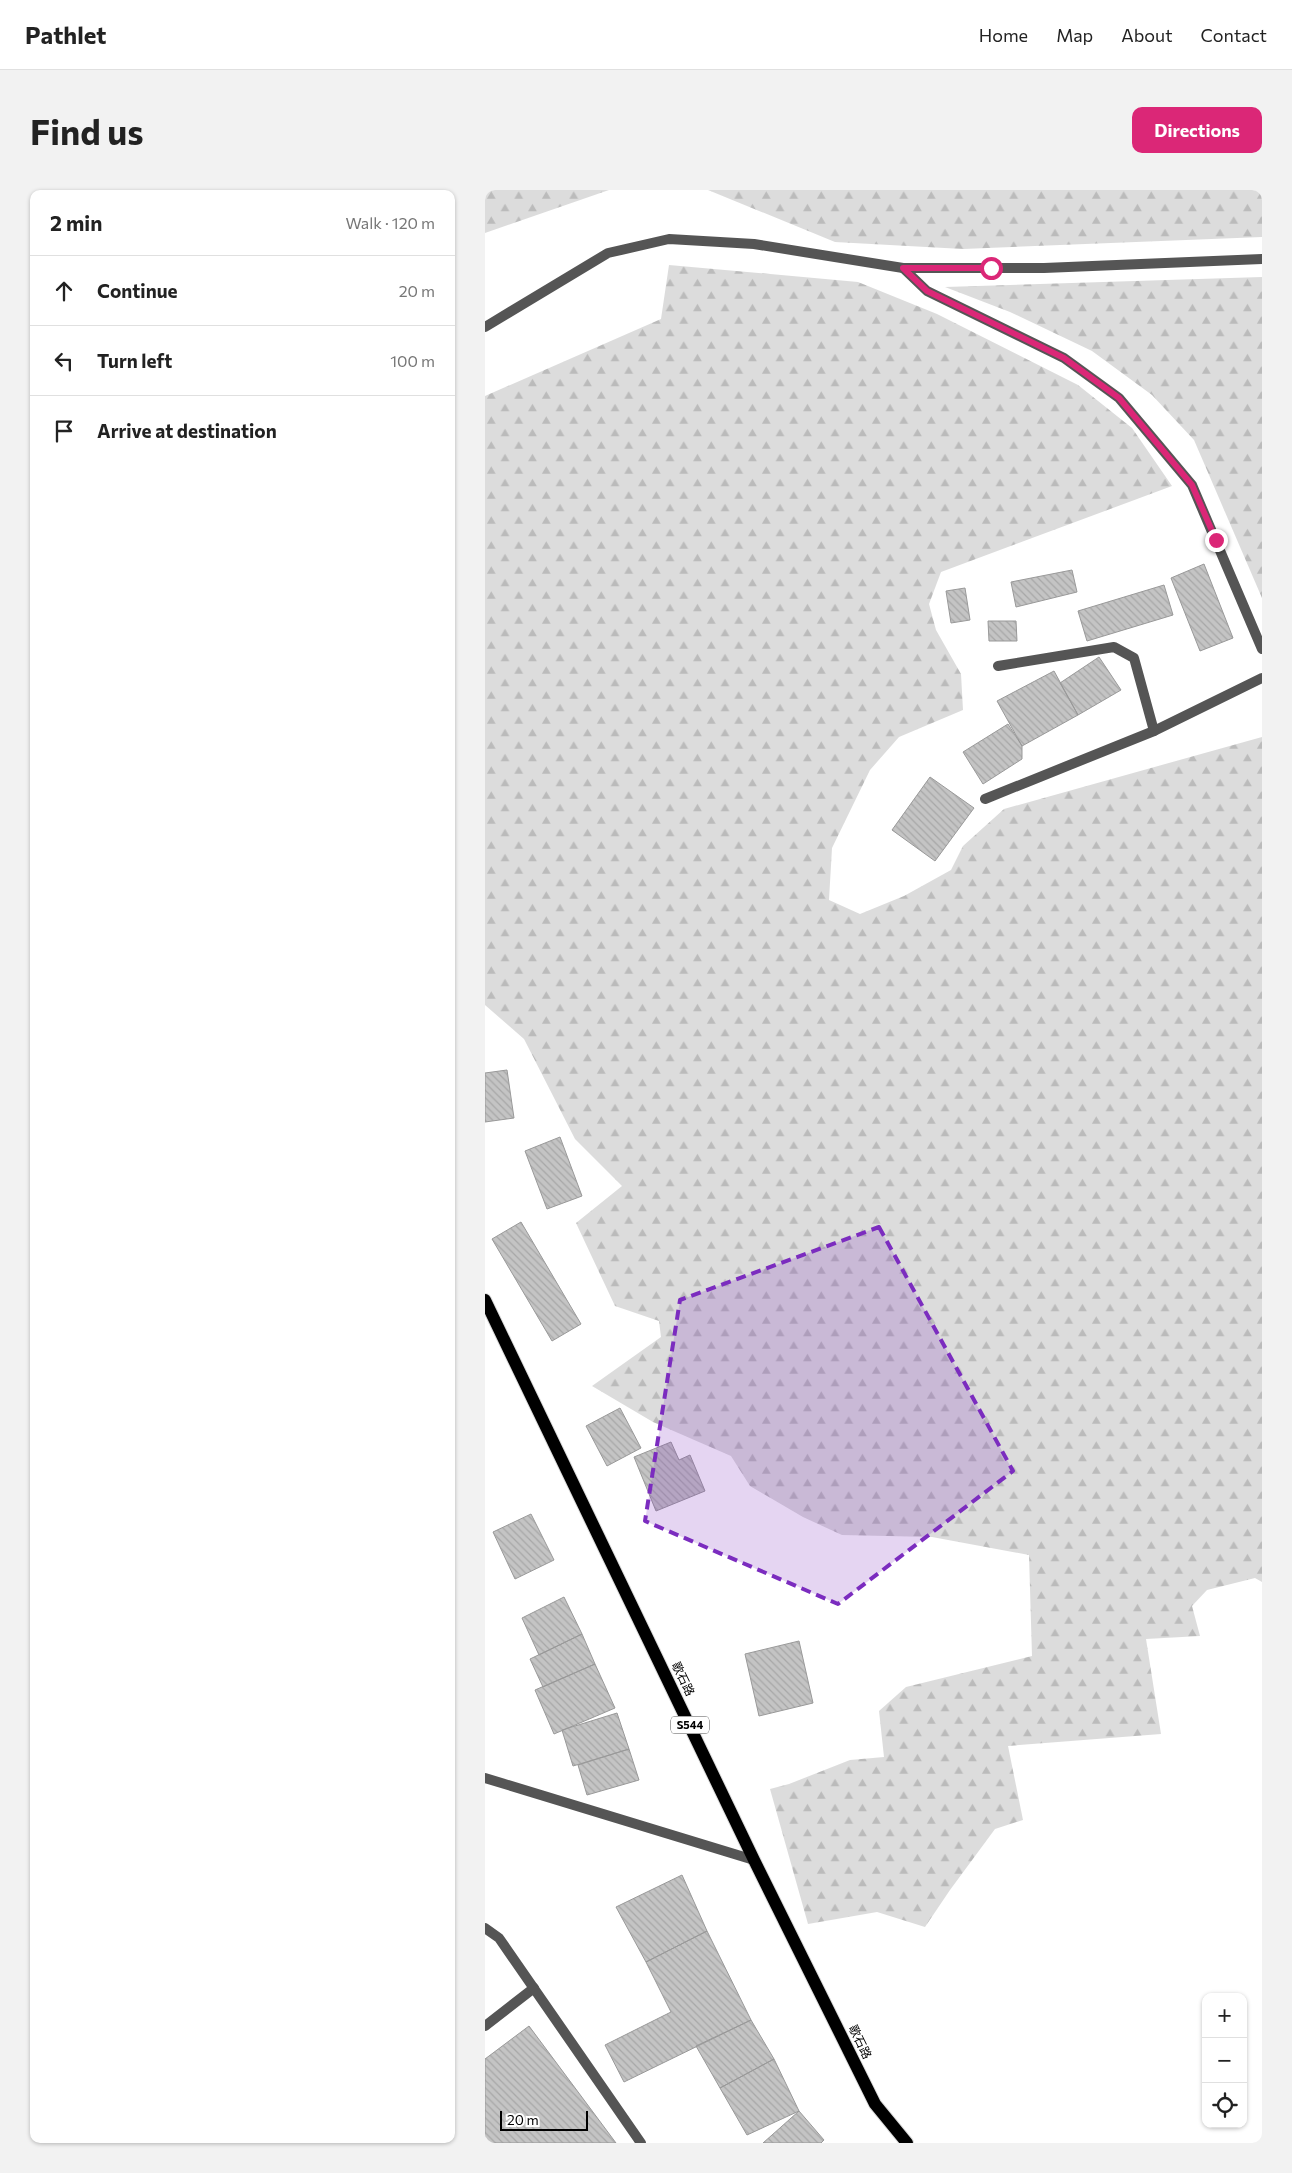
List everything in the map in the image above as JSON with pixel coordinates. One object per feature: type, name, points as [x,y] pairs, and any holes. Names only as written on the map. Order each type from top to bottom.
[{"type":"main road","name":"歌石路","points":[[485,1300],[754,1860],[875,2104],[907,2143]]},
{"type":"street","points":[[485,327],[608,253],[669,239],[754,244],[903,268],[1044,268],[1262,259]]},
{"type":"street","points":[[903,268],[927,291],[1064,358],[1119,398],[1192,485],[1262,648]]},
{"type":"street","points":[[998,666],[1114,647],[1134,658],[1153,731]]},
{"type":"street","points":[[985,799],[1153,731],[1262,678]]},
{"type":"street","points":[[485,1778],[754,1860]]},
{"type":"street","points":[[485,1928],[499,1938],[641,2143]]},
{"type":"street","points":[[485,2026],[534,1988]]},
{"type":"highlighted area","points":[[879,1227],[1013,1471],[838,1604],[645,1521],[680,1300]]},
{"type":"green space","points":[[485,190],[609,190],[485,233]]},
{"type":"green space","points":[[708,190],[1262,190],[1262,237],[963,249],[835,242]]},
{"type":"green space","points":[[669,265],[858,282],[937,314],[1078,385],[1132,428],[1172,486],[941,572],[929,604],[936,630],[961,674],[963,710],[899,737],[870,770],[832,848],[829,900],[860,914],[904,896],[951,870],[963,846],[1004,809],[1262,737],[1262,1582],[1255,1578],[1207,1590],[1192,1606],[1200,1636],[1146,1639],[1161,1734],[1008,1746],[1023,1820],[995,1829],[925,1927],[877,1912],[808,1924],[770,1789],[789,1784],[850,1760],[884,1757],[879,1711],[906,1687],[1032,1656],[1029,1555],[932,1537],[842,1535],[803,1517],[750,1486],[731,1456],[653,1422],[592,1386],[661,1337],[659,1321],[615,1306],[576,1223],[622,1186],[575,1139],[524,1039],[485,1005],[485,396],[661,319]]},
{"type":"green space","points":[[1262,277],[1262,598],[1194,440],[1152,395],[1092,351],[1010,312],[945,287]]},
{"type":"building","points":[[1204,564],[1233,638],[1200,651],[1171,578]]},
{"type":"building","points":[[1072,570],[1077,592],[1016,607],[1011,582]]},
{"type":"building","points":[[1164,585],[1173,615],[1087,641],[1078,611]]},
{"type":"building","points":[[965,588],[970,620],[951,623],[946,591]]},
{"type":"building","points":[[988,621],[1016,621],[1017,641],[989,641]]},
{"type":"building","points":[[1099,657],[1121,690],[1078,715],[1060,683]]},
{"type":"building","points":[[1054,671],[1078,715],[1022,746],[997,701]]},
{"type":"building","points":[[1008,724],[1022,746],[1022,759],[983,784],[963,752]]},
{"type":"building","points":[[930,777],[974,808],[935,861],[892,830]]},
{"type":"building","points":[[507,1070],[514,1118],[485,1122],[485,1073]]},
{"type":"building","points":[[560,1137],[582,1196],[547,1209],[525,1151]]},
{"type":"building","points":[[521,1222],[581,1324],[552,1341],[492,1239]]},
{"type":"building","points":[[620,1408],[641,1448],[607,1466],[586,1426]]},
{"type":"building","points":[[671,1442],[679,1460],[690,1455],[705,1491],[656,1511],[634,1457]]},
{"type":"building","points":[[531,1514],[554,1560],[515,1579],[493,1532]]},
{"type":"building","points":[[564,1597],[582,1634],[539,1655],[522,1618]]},
{"type":"building","points":[[582,1634],[595,1664],[543,1687],[530,1659]]},
{"type":"building","points":[[799,1641],[813,1703],[759,1716],[745,1654]]},
{"type":"building","points":[[595,1664],[615,1708],[554,1734],[535,1690]]},
{"type":"building","points":[[617,1713],[629,1749],[573,1766],[562,1730]]},
{"type":"building","points":[[629,1749],[639,1780],[587,1795],[578,1765]]},
{"type":"building","points":[[682,1875],[707,1931],[646,1962],[616,1907]]},
{"type":"building","points":[[707,1931],[751,2020],[624,2082],[605,2045],[671,2012],[646,1962]]},
{"type":"building","points":[[751,2020],[774,2059],[720,2088],[696,2046]]},
{"type":"building","points":[[529,2026],[616,2143],[485,2143],[485,2059]]},
{"type":"building","points":[[774,2059],[799,2111],[747,2135],[720,2088]]},
{"type":"building","points":[[799,2111],[824,2140],[821,2143],[763,2143]]},
{"type":"route","points":[[991,268],[903,268],[927,291],[1064,358],[1119,398],[1192,485],[1216,540]]}]
